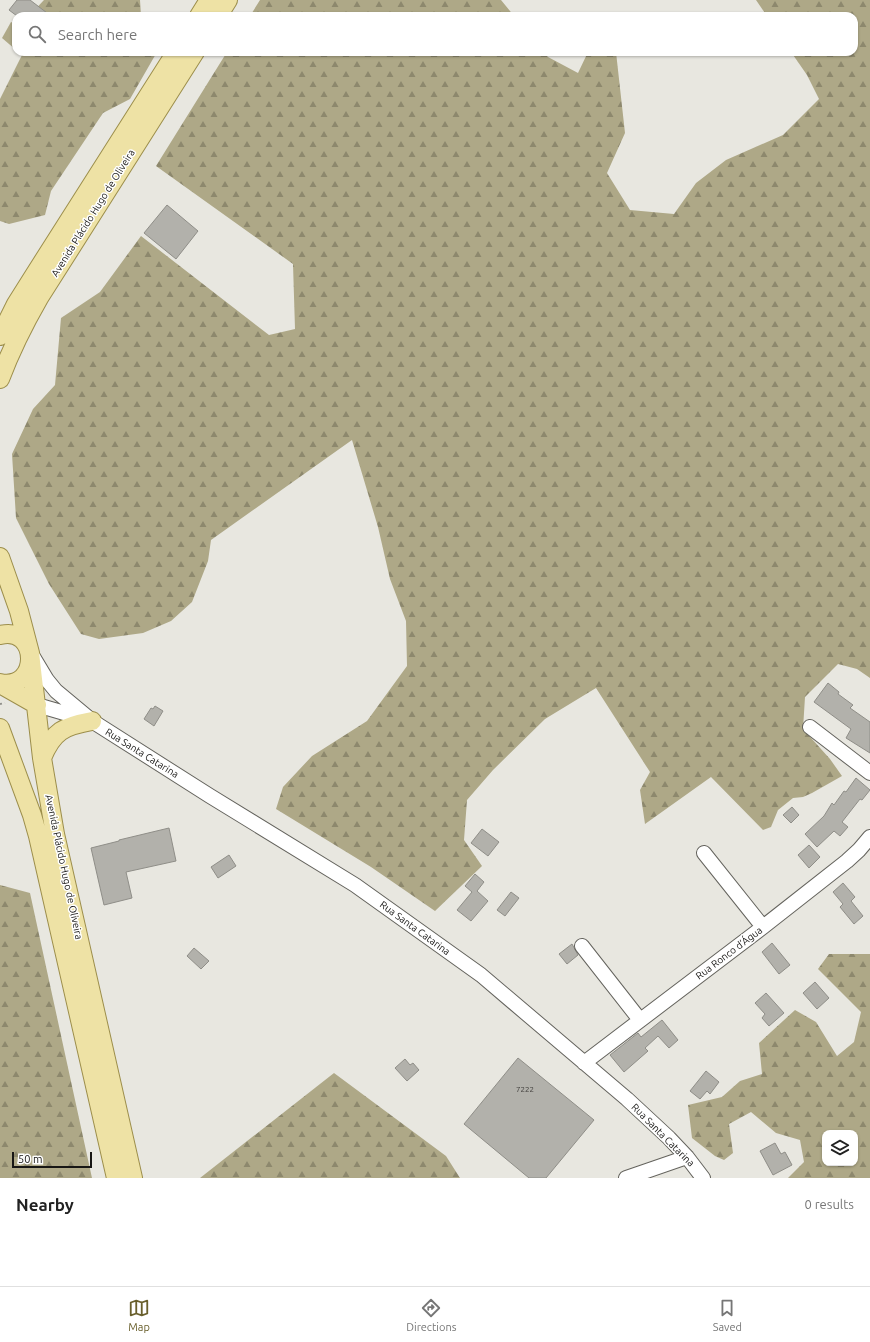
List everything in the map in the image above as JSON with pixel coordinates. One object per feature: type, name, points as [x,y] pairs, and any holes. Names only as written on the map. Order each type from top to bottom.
[{"type":"main road","points":[[202,12],[209,0]]},
{"type":"main road","points":[[220,12],[228,0]]},
{"type":"main road","name":"Avenida Plácido Hugo de Oliveira","points":[[0,336],[16,304],[173,56]]},
{"type":"main road","name":"Avenida Plácido Hugo de Oliveira","points":[[0,379],[10,351],[39,298],[192,56]]},
{"type":"main road","name":"Avenida Plácido Hugo de Oliveira","points":[[0,557],[19,611],[30,653],[42,758],[55,834],[133,1178]]},
{"type":"main road","points":[[0,683],[13,683],[20,680],[26,674],[31,660],[30,653],[24,641],[18,636],[4,633]]},
{"type":"main road","name":"Rua Santa Catarina","points":[[0,683],[37,705]]},
{"type":"main road","points":[[42,758],[54,736],[68,726],[92,721]]},
{"type":"main road","name":"Avenida Plácido Hugo de Oliveira","points":[[0,728],[32,815],[38,836],[116,1178]]},
{"type":"street","name":"Rua Santa Catarina","points":[[30,653],[47,680],[56,691],[92,721],[210,796],[355,885],[481,975],[627,1099],[686,1157],[703,1178]]},
{"type":"street","name":"Rua Santa Catarina","points":[[37,705],[92,721]]},
{"type":"street","points":[[810,727],[870,773]]},
{"type":"street","name":"Rua Ronco d’Água","points":[[584,1063],[847,861],[870,838]]},
{"type":"street","points":[[704,853],[763,927]]},
{"type":"street","points":[[582,946],[640,1020]]},
{"type":"street","points":[[626,1178],[686,1157]]},
{"type":"green space","points":[[44,0],[140,0],[141,12],[33,12]]},
{"type":"green space","points":[[260,0],[501,0],[511,12],[252,12]]},
{"type":"green space","points":[[756,0],[870,0],[870,678],[857,669],[838,664],[805,697],[803,729],[830,759],[842,776],[812,793],[803,797],[793,798],[778,810],[771,827],[763,830],[711,777],[645,824],[640,790],[650,772],[596,688],[545,719],[493,770],[467,800],[464,840],[482,866],[435,911],[371,867],[276,809],[283,787],[312,756],[367,721],[407,666],[406,621],[390,579],[378,527],[352,440],[211,540],[208,561],[192,602],[171,621],[143,633],[99,639],[81,634],[49,584],[16,518],[12,454],[33,409],[55,385],[61,318],[100,292],[141,236],[269,335],[295,329],[293,264],[156,166],[225,56],[547,56],[578,73],[586,56],[616,56],[625,133],[607,173],[630,210],[674,214],[696,183],[726,160],[783,135],[819,99],[807,75],[794,56],[858,56],[858,12],[764,12]]},
{"type":"green space","points":[[11,22],[12,22],[12,47],[2,38]]},
{"type":"green space","points":[[22,56],[155,56],[130,99],[103,113],[51,191],[45,215],[9,224],[0,221],[0,99]]},
{"type":"green space","points":[[0,885],[30,893],[92,1178],[0,1178]]},
{"type":"green space","points":[[829,954],[870,954],[870,1178],[788,1178],[804,1162],[800,1140],[776,1133],[751,1112],[729,1124],[733,1153],[724,1160],[715,1156],[692,1138],[688,1105],[722,1097],[740,1081],[762,1074],[759,1043],[795,1010],[816,1022],[837,1056],[854,1042],[861,1012],[818,969]]},
{"type":"green space","points":[[334,1073],[446,1156],[460,1178],[200,1178]]},
{"type":"building","points":[[17,0],[30,0],[46,12],[12,12],[9,10]]},
{"type":"building","points":[[167,205],[198,231],[176,259],[144,233]]},
{"type":"building","points":[[828,683],[839,692],[838,694],[853,705],[850,708],[870,722],[870,753],[846,738],[851,729],[814,702]]},
{"type":"building","points":[[155,706],[163,711],[154,726],[144,719],[151,708],[153,709]]},
{"type":"building","points":[[856,778],[870,790],[862,800],[860,799],[842,822],[848,827],[840,836],[834,831],[817,847],[805,834],[824,816],[832,803],[834,805],[844,791],[846,792]]},
{"type":"building","points":[[792,807],[799,815],[791,823],[783,815]]},
{"type":"building","points":[[169,828],[176,861],[126,872],[132,898],[104,905],[91,848]]},
{"type":"building","points":[[482,829],[499,842],[488,856],[471,843]]},
{"type":"building","points":[[809,845],[820,857],[809,868],[798,855]]},
{"type":"building","points":[[229,855],[236,866],[218,878],[211,867]]},
{"type":"building","points":[[475,874],[484,882],[477,891],[488,901],[471,921],[457,910],[472,892],[465,886]]},
{"type":"building","points":[[843,883],[855,897],[851,901],[863,916],[854,924],[840,907],[843,904],[833,892]]},
{"type":"building","points":[[511,892],[519,898],[505,916],[497,910]]},
{"type":"building","points":[[772,943],[790,965],[779,974],[762,952]]},
{"type":"building","points":[[572,944],[578,955],[567,964],[559,954]]},
{"type":"building","points":[[194,948],[209,961],[201,969],[187,956]]},
{"type":"building","points":[[815,982],[829,998],[817,1009],[803,993]]},
{"type":"building","points":[[766,993],[784,1013],[769,1026],[762,1018],[765,1014],[755,1003]]},
{"type":"building","points":[[662,1020],[678,1040],[669,1048],[658,1036],[645,1048],[648,1051],[624,1072],[610,1055],[638,1033],[641,1037]]},
{"type":"building","points":[[518,1058],[594,1120],[546,1178],[529,1178],[464,1124]]},
{"type":"building","points":[[405,1059],[410,1065],[413,1063],[419,1070],[407,1081],[395,1068]]},
{"type":"building","points":[[706,1071],[719,1082],[710,1094],[707,1091],[700,1099],[690,1091]]},
{"type":"building","points":[[775,1143],[781,1154],[785,1152],[792,1165],[773,1175],[760,1151]]}]
